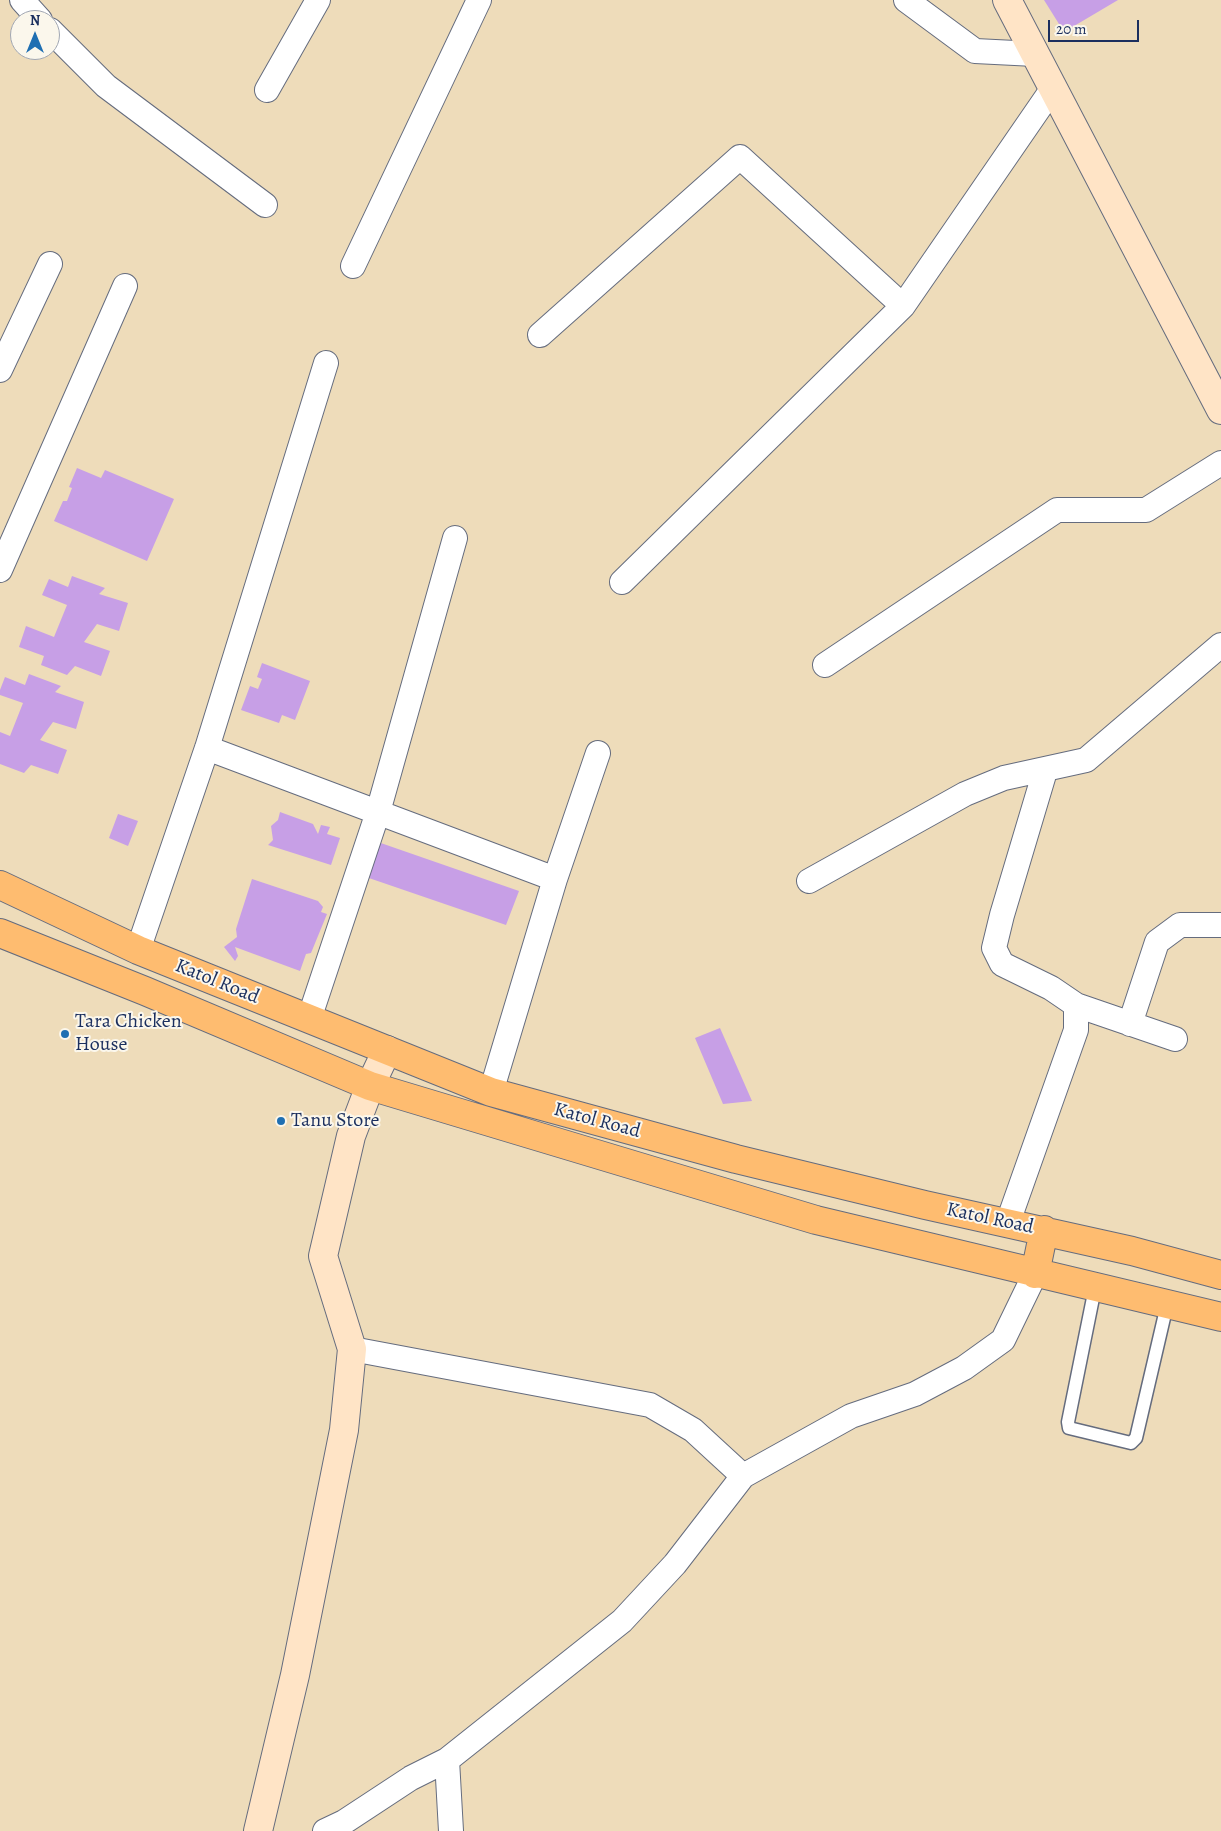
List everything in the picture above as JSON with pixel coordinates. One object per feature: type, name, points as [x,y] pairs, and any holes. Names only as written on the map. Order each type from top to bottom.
[{"type":"main road","name":"Katol Road","points":[[0,885],[138,950],[491,1092],[736,1159],[926,1205],[1044,1230],[1221,1275]]},
{"type":"main road","name":"Katol Road","points":[[1,936],[145,991],[370,1086],[816,1220],[1221,1318]]},
{"type":"main road","points":[[1035,1274],[1044,1230]]},
{"type":"street","points":[[22,0],[31,10]]},
{"type":"street","points":[[267,90],[318,0]]},
{"type":"street","points":[[353,266],[480,0]]},
{"type":"street","points":[[906,0],[976,51],[1036,54]]},
{"type":"street","points":[[1007,0],[1221,410]]},
{"type":"street","points":[[60,40],[106,86],[265,206]]},
{"type":"street","points":[[622,582],[903,306],[1053,88]]},
{"type":"street","points":[[540,335],[740,157],[903,306]]},
{"type":"street","points":[[0,370],[50,264]]},
{"type":"street","points":[[0,570],[125,286]]},
{"type":"street","points":[[138,950],[207,748],[326,363]]},
{"type":"street","points":[[825,665],[1057,510],[1146,510],[1221,463]]},
{"type":"street","points":[[309,1018],[378,812],[455,538]]},
{"type":"street","points":[[809,881],[966,794],[1004,778],[1044,771],[1086,760],[1221,646]]},
{"type":"street","points":[[207,748],[555,879]]},
{"type":"street","points":[[491,1092],[555,879],[598,753]]},
{"type":"street","points":[[1044,771],[994,948],[1002,964],[1051,988],[1076,1005],[1175,1039]]},
{"type":"street","points":[[1130,1024],[1157,942],[1180,925],[1221,925]]},
{"type":"street","points":[[1008,1222],[1076,1030],[1076,1005]]},
{"type":"street","points":[[258,1831],[295,1675],[325,1536],[344,1430],[352,1349],[323,1256],[350,1136],[387,1050]]},
{"type":"street","points":[[325,1831],[344,1822],[412,1778],[447,1760],[622,1621],[675,1564],[744,1476],[851,1416],[915,1394],[964,1368],[1003,1340],[1035,1274]]},
{"type":"street","points":[[352,1349],[650,1405],[693,1430],[744,1476]]},
{"type":"street","points":[[447,1760],[451,1831]]},
{"type":"lane","points":[[1096,1288],[1068,1422],[1069,1428],[1131,1443],[1136,1438],[1167,1305]]},
{"type":"building","points":[[1044,0],[1118,0],[1064,32]]},
{"type":"building","points":[[77,468],[101,478],[105,470],[174,499],[147,561],[54,521],[63,501],[67,501],[72,488],[69,487]]},
{"type":"building","points":[[72,576],[105,588],[99,594],[128,603],[119,631],[97,624],[84,642],[110,651],[101,676],[75,666],[67,675],[41,665],[44,656],[19,647],[26,626],[54,637],[67,605],[42,595],[49,579],[68,587]]},
{"type":"building","points":[[262,663],[310,681],[295,720],[282,715],[279,723],[241,710],[250,686],[258,689],[262,679],[257,677]]},
{"type":"building","points":[[29,674],[61,686],[55,692],[84,702],[76,729],[53,722],[40,740],[67,750],[58,774],[31,765],[24,773],[0,764],[0,732],[10,736],[23,703],[0,695],[0,690],[5,677],[25,685]]},
{"type":"building","points":[[280,812],[313,824],[318,834],[321,825],[330,827],[327,834],[340,838],[331,865],[268,845],[273,840],[271,826],[278,820]]},
{"type":"building","points":[[118,814],[138,821],[128,846],[109,838]]},
{"type":"building","points":[[375,841],[519,891],[506,925],[363,876]]},
{"type":"building","points":[[252,879],[318,901],[323,907],[321,912],[327,914],[311,953],[306,954],[300,971],[235,947],[238,956],[235,961],[224,947],[237,937],[236,929]]},
{"type":"building","points":[[720,1028],[752,1101],[723,1104],[695,1038]]},
{"type":"place","name":"Tara Chicken House","points":[[65,1034]]},
{"type":"place","name":"Tanu Store","points":[[281,1121]]}]
